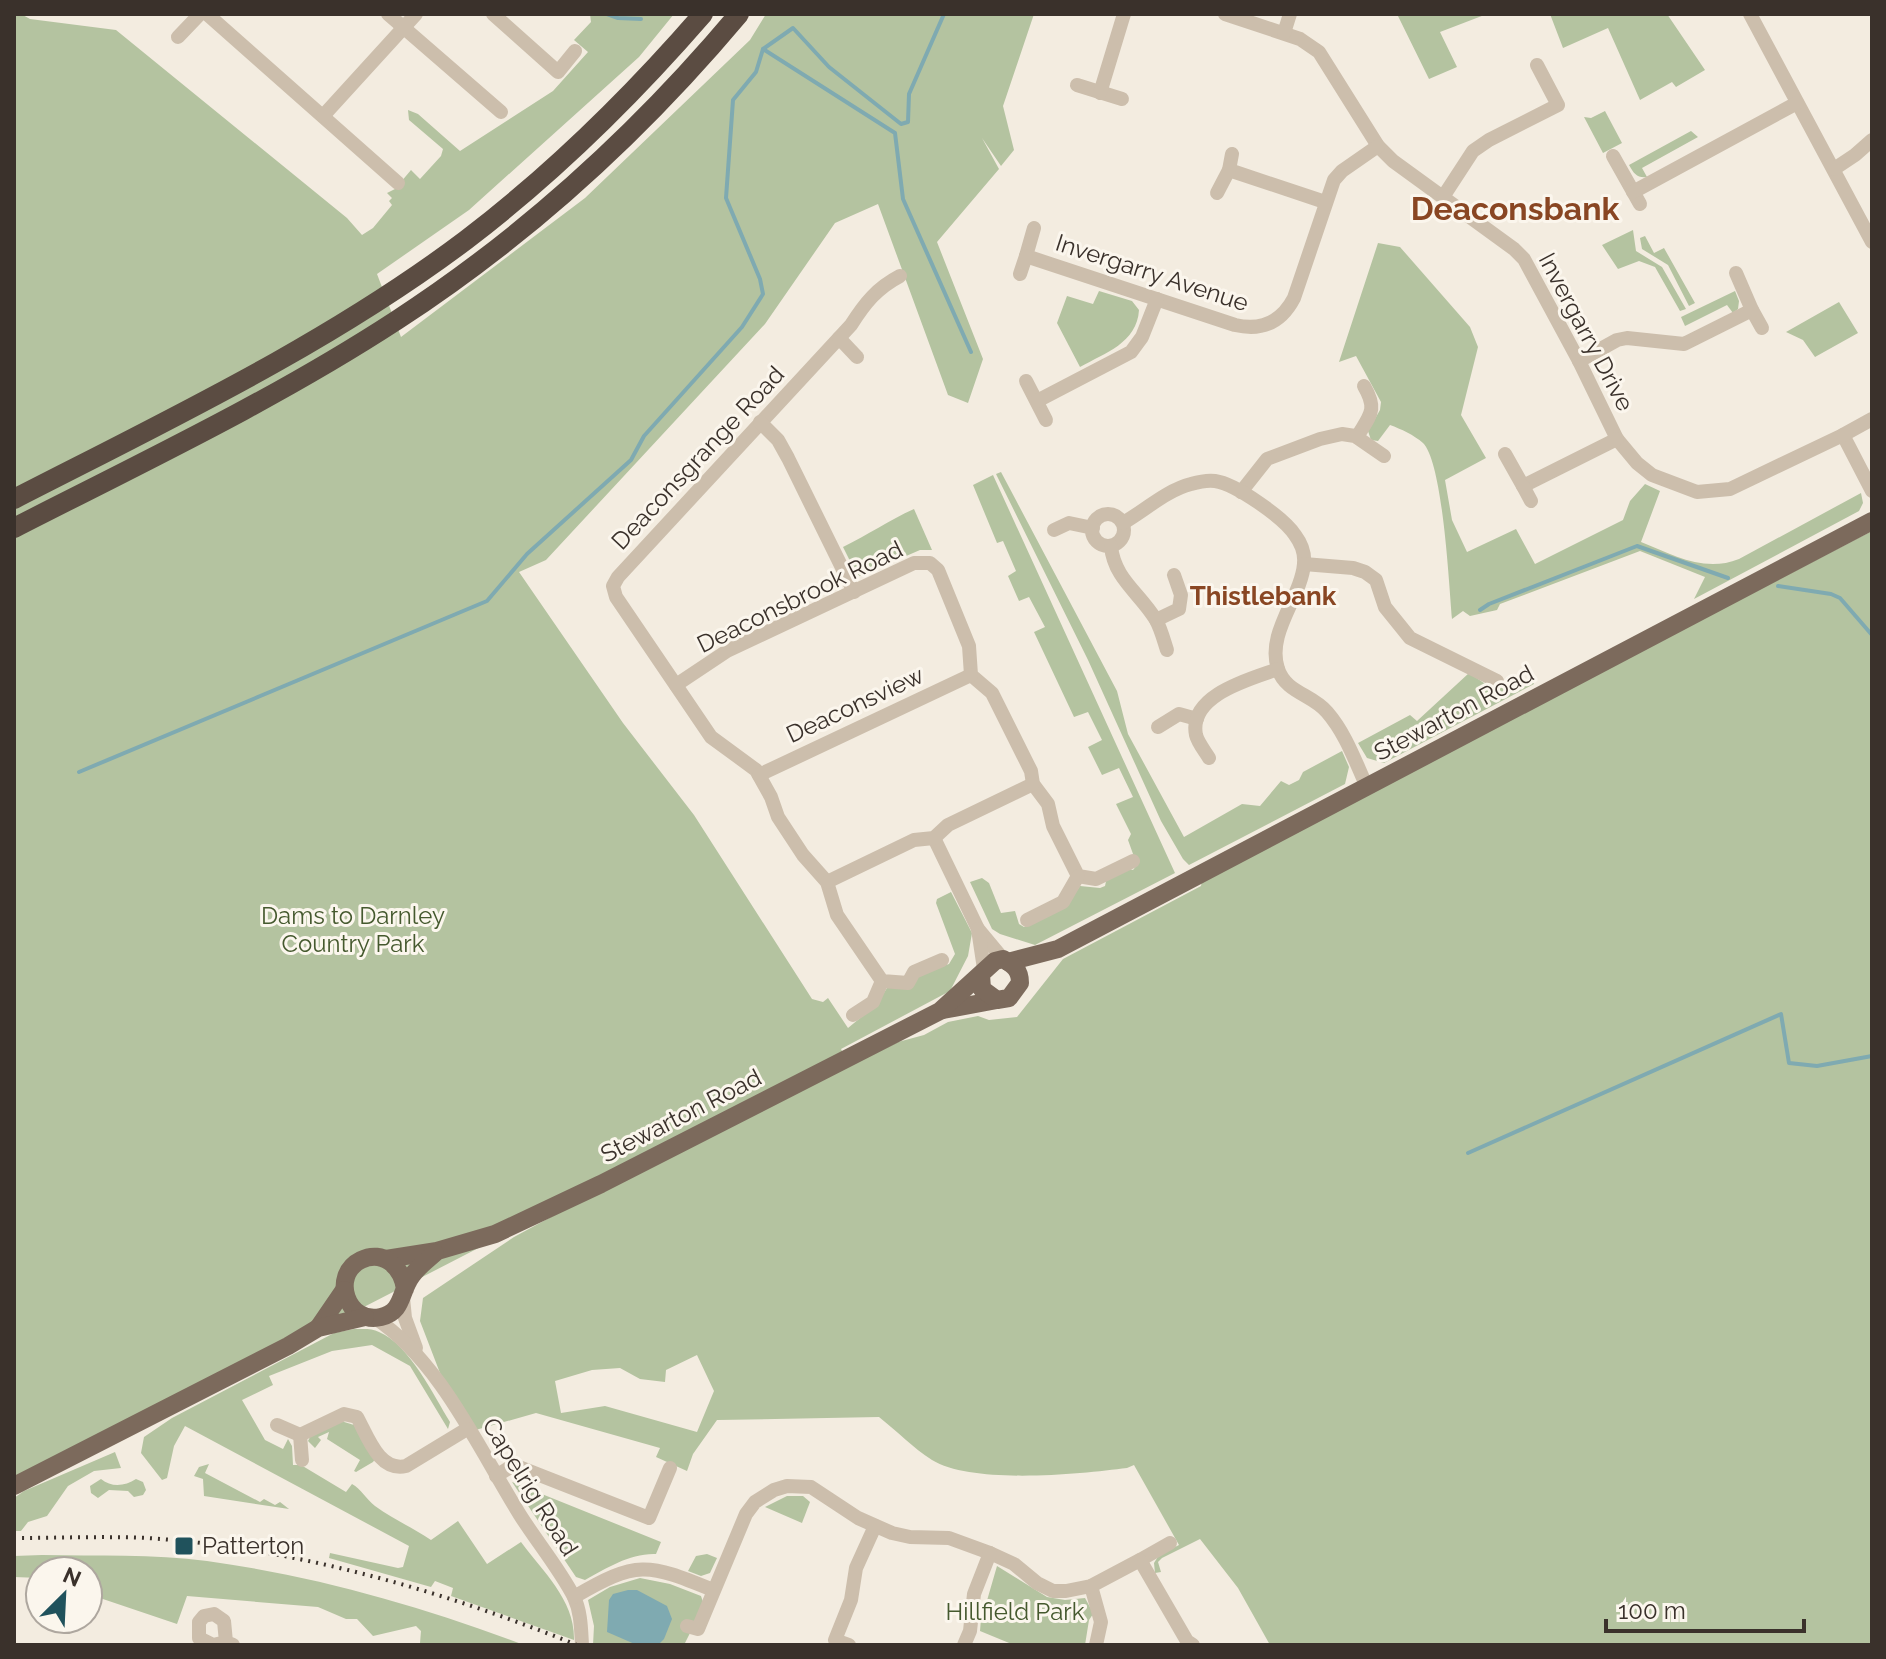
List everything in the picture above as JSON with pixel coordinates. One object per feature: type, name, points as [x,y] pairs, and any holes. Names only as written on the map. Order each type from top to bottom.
[{"type":"highway","points":[[14,499],[288,355],[434,263],[505,209],[578,147],[638,87],[703,14]]},
{"type":"highway","points":[[14,528],[290,384],[397,320],[456,279],[534,219],[633,131],[739,14]]},
{"type":"main road","name":"Stewarton Road","points":[[1006,960],[1058,949],[1872,521]]},
{"type":"main road","name":"Stewarton Road","points":[[1018,989],[1058,949]]},
{"type":"main road","points":[[1006,960],[1018,971],[1018,989],[1009,998],[997,1000],[982,989],[982,972],[995,961],[1006,960]]},
{"type":"main road","name":"Stewarton Road","points":[[318,1328],[344,1290],[347,1273],[353,1266],[369,1258],[386,1259],[437,1251],[495,1234],[601,1184],[940,1011],[982,972]]},
{"type":"main road","name":"Stewarton Road","points":[[940,1011],[997,1000]]},
{"type":"main road","name":"Stewarton Road","points":[[14,1486],[318,1328],[392,1313],[411,1276],[437,1251]]},
{"type":"main road","points":[[386,1259],[400,1271],[404,1293]]},
{"type":"main road","points":[[344,1290],[350,1306],[370,1318]]},
{"type":"street","points":[[178,37],[200,14]]},
{"type":"street","points":[[207,14],[398,183]]},
{"type":"street","points":[[388,14],[501,112]]},
{"type":"street","points":[[323,116],[416,14]]},
{"type":"street","points":[[493,14],[558,72],[575,51]]},
{"type":"street","points":[[1100,93],[1124,14]]},
{"type":"street","name":"Invergarry Drive","points":[[1225,14],[1300,39],[1319,52],[1378,146],[1393,161],[1524,259],[1617,439],[1652,475],[1685,489],[1713,493],[1744,484],[1872,419]]},
{"type":"street","points":[[1284,33],[1290,14]]},
{"type":"street","points":[[1750,14],[1872,242]]},
{"type":"street","points":[[1537,65],[1567,120]]},
{"type":"street","points":[[1077,85],[1122,99]]},
{"type":"street","points":[[1613,156],[1636,198],[1797,103]]},
{"type":"street","points":[[1443,197],[1473,151],[1558,105]]},
{"type":"street","points":[[1834,169],[1872,140]]},
{"type":"street","name":"Invergarry Avenue","points":[[1034,228],[1026,256],[1250,329],[1270,324],[1288,309],[1334,180],[1378,146]]},
{"type":"street","points":[[1217,193],[1229,170],[1232,154]]},
{"type":"street","points":[[1229,170],[1325,202]]},
{"type":"street","points":[[1020,274],[1026,256]]},
{"type":"street","points":[[1736,273],[1762,328]]},
{"type":"street","name":"Deaconsgrange Road","points":[[882,981],[837,915],[827,882],[803,855],[778,817],[759,775],[711,737],[616,597],[613,586],[851,325],[866,301],[883,285],[900,276]]},
{"type":"street","points":[[1037,401],[1131,352],[1142,337],[1157,299]]},
{"type":"street","points":[[1579,361],[1617,340],[1627,338],[1684,344],[1752,310]]},
{"type":"street","points":[[839,338],[857,357]]},
{"type":"street","points":[[1026,381],[1046,420]]},
{"type":"street","points":[[1357,437],[1372,411],[1372,400],[1364,386]]},
{"type":"street","points":[[760,422],[783,449],[854,592]]},
{"type":"street","points":[[1241,492],[1267,459],[1342,434],[1357,437],[1384,456]]},
{"type":"street","points":[[1843,435],[1872,491]]},
{"type":"street","points":[[1523,486],[1617,439]]},
{"type":"street","points":[[1505,454],[1531,501]]},
{"type":"street","points":[[1123,523],[1191,484],[1216,481],[1241,492],[1287,524],[1303,550],[1304,564],[1277,644],[1278,669],[1294,691],[1326,710],[1345,737],[1367,787]]},
{"type":"street","points":[[1111,546],[1097,541],[1093,528],[1095,521],[1104,515],[1115,516],[1123,523]]},
{"type":"street","points":[[1054,530],[1069,523],[1093,528]]},
{"type":"street","points":[[1111,546],[1122,538],[1123,523]]},
{"type":"street","points":[[1111,546],[1112,561],[1122,579],[1156,620],[1167,650]]},
{"type":"street","name":"Deaconsbrook Road","points":[[676,685],[727,651],[914,563],[930,563],[938,570],[969,646],[971,675]]},
{"type":"street","points":[[1304,564],[1353,568],[1365,572],[1376,580],[1385,607],[1410,638],[1497,681]]},
{"type":"street","points":[[1156,620],[1179,609],[1180,585],[1174,575]]},
{"type":"street","points":[[1209,758],[1196,736],[1197,719],[1206,704],[1219,692],[1278,669]]},
{"type":"street","points":[[971,675],[992,693],[1031,771],[1033,784],[1048,804],[1053,826],[1078,876]]},
{"type":"street","name":"Deaconsview","points":[[759,775],[971,675]]},
{"type":"street","points":[[1158,727],[1179,714],[1197,719]]},
{"type":"street","points":[[827,882],[914,840],[934,838],[948,825],[1033,784]]},
{"type":"street","points":[[934,838],[978,929],[1006,960]]},
{"type":"street","points":[[1078,876],[1096,879],[1133,861]]},
{"type":"street","points":[[1027,920],[1063,902],[1078,876]]},
{"type":"street","points":[[978,929],[982,972]]},
{"type":"street","points":[[853,1015],[873,1002],[882,981],[908,983],[914,972],[942,960]]},
{"type":"street","name":"Capelrig Road","points":[[404,1293],[405,1320],[421,1359]]},
{"type":"street","name":"Capelrig Road","points":[[370,1318],[401,1338],[445,1390],[574,1597],[581,1618],[582,1645]]},
{"type":"street","points":[[277,1425],[300,1435],[350,1414],[357,1417],[383,1462],[398,1468],[467,1429]]},
{"type":"street","points":[[300,1435],[302,1460]]},
{"type":"street","points":[[496,1476],[509,1468],[519,1467],[649,1518],[670,1468]]},
{"type":"street","points":[[687,1626],[698,1629],[746,1514],[755,1502],[787,1486],[811,1487],[875,1526],[910,1537],[949,1538],[990,1553],[1014,1564],[1037,1583],[1053,1591],[1091,1586],[1170,1543]]},
{"type":"street","points":[[849,1645],[835,1640],[851,1600],[856,1568],[875,1526]]},
{"type":"street","points":[[964,1645],[970,1631],[974,1594],[990,1553]]},
{"type":"street","points":[[1140,1560],[1187,1641],[1193,1645]]},
{"type":"street","points":[[574,1597],[606,1578],[633,1568],[652,1568],[713,1590]]},
{"type":"street","points":[[1091,1586],[1101,1622],[1096,1645]]},
{"type":"street","points":[[182,1631],[213,1645],[229,1644],[224,1621],[214,1614],[204,1616],[199,1622],[199,1638]]},
{"type":"green space","name":"Dams to Darnley Country Park","points":[[14,14],[30,19],[116,30],[347,218],[362,235],[373,228],[392,205],[389,201],[392,198],[387,193],[395,189],[411,170],[420,179],[441,156],[443,149],[409,120],[408,110],[418,114],[460,151],[553,91],[588,52],[574,40],[591,22],[590,14],[674,14],[639,57],[469,210],[377,274],[401,337],[585,198],[750,40],[766,14],[1034,14],[1003,106],[1014,150],[1001,166],[982,138],[999,169],[937,242],[983,359],[968,403],[948,395],[878,204],[835,223],[765,324],[546,560],[519,572],[623,723],[694,815],[812,999],[823,1002],[828,998],[848,1028],[876,1005],[887,988],[949,964],[955,954],[936,903],[937,899],[951,892],[972,933],[968,956],[950,991],[841,1049],[846,1059],[14,1487]]},
{"type":"green space","points":[[1397,14],[1487,14],[1440,32],[1457,67],[1429,79]]},
{"type":"green space","points":[[1550,14],[1667,14],[1705,70],[1676,87],[1672,82],[1640,100],[1608,28],[1563,48]]},
{"type":"green space","points":[[1605,111],[1622,143],[1603,153],[1584,117],[1591,118]]},
{"type":"green space","points":[[1691,131],[1698,137],[1642,168],[1647,177],[1638,176],[1629,165]]},
{"type":"green space","points":[[1633,230],[1636,251],[1662,267],[1686,309],[1680,311],[1655,267],[1639,261],[1618,269],[1602,245]]},
{"type":"green space","points":[[1645,236],[1654,253],[1664,248],[1695,303],[1689,306],[1668,265],[1642,249],[1640,238]]},
{"type":"green space","points":[[1378,243],[1400,247],[1470,327],[1478,347],[1461,415],[1486,458],[1445,480],[1452,520],[1467,552],[1516,529],[1535,564],[1623,520],[1630,501],[1645,484],[1660,491],[1641,542],[1701,563],[1726,563],[1739,559],[1861,493],[1863,503],[1859,511],[1694,599],[1705,577],[1640,551],[1500,604],[1497,610],[1470,616],[1463,611],[1452,619],[1444,526],[1430,455],[1419,440],[1390,425],[1378,441],[1371,440],[1368,431],[1381,402],[1356,356],[1339,362]]},
{"type":"green space","points":[[1099,291],[1132,301],[1139,310],[1137,321],[1118,346],[1080,367],[1057,323],[1067,296],[1093,304]]},
{"type":"green space","points":[[1735,291],[1739,301],[1738,309],[1733,313],[1727,305],[1685,326],[1681,317]]},
{"type":"green space","points":[[1839,302],[1858,333],[1815,357],[1803,340],[1786,332]]},
{"type":"green space","points":[[1001,472],[1117,691],[1128,734],[1184,837],[1242,804],[1260,806],[1281,781],[1289,785],[1299,780],[1303,772],[1342,751],[1349,767],[1345,784],[1189,865],[1161,821],[1088,660],[996,474]]},
{"type":"green space","points":[[993,475],[1175,873],[1035,945],[992,929],[970,882],[982,878],[989,883],[1001,913],[1015,911],[1019,924],[1024,927],[1065,908],[1080,886],[1100,888],[1105,886],[1107,877],[1127,868],[1133,870],[1137,865],[1128,840],[1131,834],[1116,804],[1133,797],[1119,768],[1102,775],[1088,747],[1102,740],[1088,712],[1074,717],[1034,632],[1045,627],[1029,597],[1019,601],[1008,576],[1016,571],[1003,541],[997,543],[973,485]]},
{"type":"green space","points":[[914,509],[932,550],[920,550],[860,576],[856,573],[843,547]]},
{"type":"green space","points":[[1872,531],[1872,1645],[1270,1645],[1238,1588],[1200,1539],[1162,1558],[1158,1562],[1161,1572],[1155,1573],[1154,1563],[1159,1555],[1179,1545],[1134,1465],[1055,1475],[973,1473],[932,1460],[879,1417],[717,1420],[693,1454],[687,1471],[656,1457],[660,1448],[536,1413],[472,1431],[440,1373],[420,1321],[423,1298],[514,1237],[612,1184],[898,1042],[924,1035],[948,1022],[978,1016],[989,1020],[1017,1017],[1063,959],[1201,886],[1202,879]],"holes":[[[697,1355],[714,1391],[697,1432],[605,1406],[561,1413],[555,1381],[592,1370],[620,1368],[640,1379],[665,1382],[666,1370]]]},
{"type":"green space","points":[[1469,673],[1493,689],[1531,679],[1534,684],[1384,763],[1367,758],[1358,743],[1410,715],[1417,721]]},
{"type":"green space","points":[[354,1329],[376,1331],[400,1347],[420,1372],[450,1422],[448,1429],[410,1366],[372,1345],[332,1351],[269,1376],[273,1385],[242,1400],[265,1440],[283,1449],[288,1439],[292,1446],[293,1465],[301,1465],[346,1492],[352,1484],[375,1506],[431,1540],[458,1521],[487,1564],[521,1542],[563,1599],[573,1626],[574,1640],[451,1596],[453,1588],[435,1581],[431,1587],[329,1558],[330,1553],[398,1568],[403,1567],[409,1546],[185,1426],[174,1446],[167,1478],[162,1480],[141,1453],[144,1437],[172,1418],[334,1333]]},
{"type":"green space","points":[[341,1421],[354,1425],[375,1459],[356,1472],[360,1460],[327,1439],[329,1432],[318,1437],[321,1440],[315,1448],[308,1441]]},
{"type":"green space","points":[[115,1452],[121,1468],[94,1471],[68,1486],[47,1516],[28,1522],[21,1531],[14,1531],[14,1498]]},
{"type":"green space","points":[[209,1464],[205,1473],[260,1502],[264,1499],[275,1505],[280,1502],[289,1509],[204,1496],[203,1479],[194,1476],[199,1467]]},
{"type":"green space","points":[[101,1479],[118,1485],[136,1479],[143,1482],[146,1490],[143,1495],[134,1497],[128,1491],[109,1490],[98,1498],[91,1493],[90,1486]]},
{"type":"green space","points":[[512,1482],[661,1542],[656,1554],[628,1559],[585,1580],[576,1577]]},
{"type":"green space","points":[[787,1496],[803,1496],[810,1502],[802,1523],[765,1507]]},
{"type":"green space","points":[[707,1554],[717,1558],[710,1573],[701,1576],[688,1571],[696,1556]]},
{"type":"green space","points":[[14,1556],[24,1556],[24,1577],[14,1577]]},
{"type":"green space","points":[[104,1556],[207,1561],[288,1575],[368,1594],[524,1645],[420,1643],[421,1631],[416,1626],[373,1636],[357,1619],[346,1619],[318,1607],[187,1596],[177,1624],[104,1599]]},
{"type":"green space","name":"Hillfield Park","points":[[997,1566],[1047,1597],[1065,1600],[1085,1598],[1095,1611],[1089,1620],[1085,1645],[1014,1645],[980,1631],[982,1606],[986,1604]]},
{"type":"green space","points":[[640,1578],[670,1584],[701,1596],[704,1605],[684,1645],[593,1645],[594,1626],[588,1600],[610,1587]]},
{"type":"water","points":[[637,1590],[667,1606],[672,1619],[664,1639],[658,1645],[637,1645],[607,1632],[609,1600],[613,1594]]},
{"type":"waterway","points":[[607,14],[641,19]]},
{"type":"waterway","points":[[79,772],[487,601],[527,554],[631,460],[644,436],[742,327],[763,294],[760,279],[726,198],[733,100],[756,72],[763,49],[793,28],[829,67],[901,124],[908,122],[909,94],[944,14]]},
{"type":"waterway","points":[[763,49],[895,133],[903,199],[971,352]]},
{"type":"waterway","points":[[1480,610],[1637,546],[1728,578]]},
{"type":"waterway","points":[[1778,586],[1840,598],[1872,635]]},
{"type":"waterway","points":[[1468,1153],[1781,1014],[1789,1063],[1817,1066],[1872,1056]]},
{"type":"railway","points":[[14,1538],[148,1538],[258,1551],[420,1590],[473,1606],[577,1645]]},
{"type":"place","name":"Patterton","points":[[184,1546]]},
{"type":"district","name":"Deaconsbank","points":[[1515,209]]},
{"type":"district","name":"Thistlebank","points":[[1263,596]]}]
